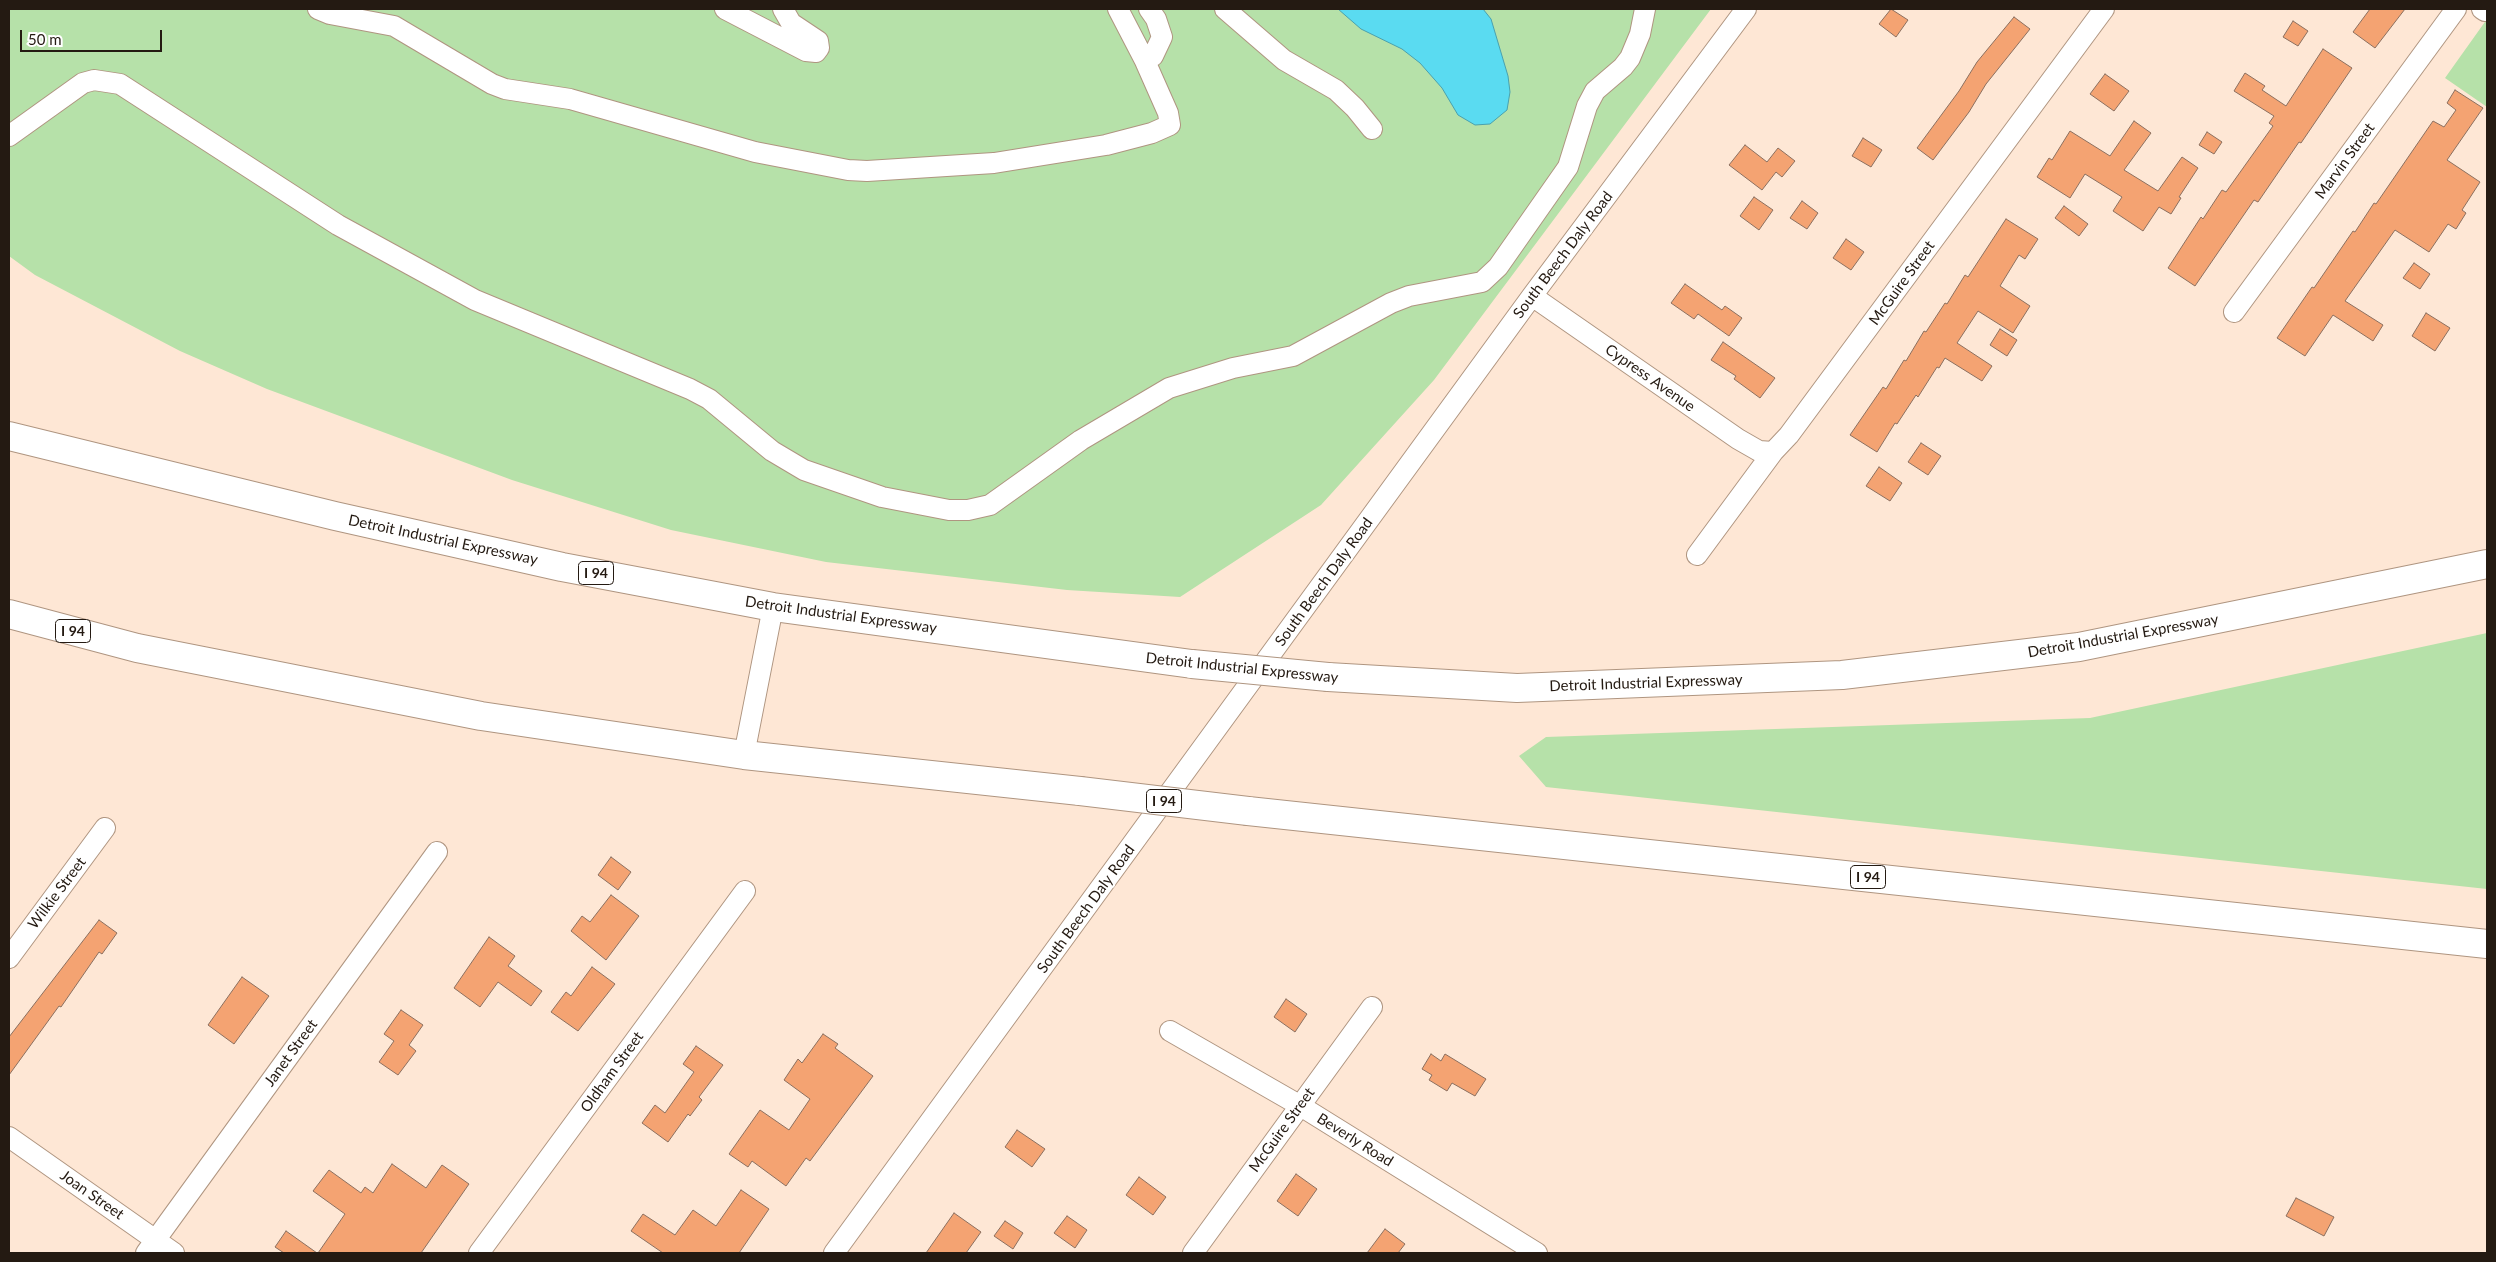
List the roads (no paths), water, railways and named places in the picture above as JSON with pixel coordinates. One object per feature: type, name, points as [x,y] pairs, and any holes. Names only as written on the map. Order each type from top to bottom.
[{"type":"highway","name":"Detroit Industrial Expressway","points":[[9,436],[345,518],[562,566],[773,607],[1192,664],[1328,677],[1517,688],[1842,675],[2079,647],[2487,564]]},
{"type":"highway","name":"I 94","points":[[9,614],[136,648],[481,716],[744,755],[2487,944]]},
{"type":"street","points":[[318,9],[400,29],[492,84],[505,89],[570,99],[755,152],[858,170],[994,163],[1106,145],[1152,133],[1170,125],[1168,114],[1145,61],[1118,9]]},
{"type":"street","points":[[725,9],[806,51],[816,52],[820,48],[818,41],[791,23],[783,9]]},
{"type":"street","points":[[1145,61],[1153,56],[1162,37],[1156,19],[1149,9]]},
{"type":"street","points":[[1225,9],[1284,60],[1336,90],[1372,129]]},
{"type":"street","points":[[9,136],[84,83],[94,80],[120,84],[338,226],[475,300],[690,389],[708,400],[784,459],[804,470],[882,497],[949,510],[968,510],[990,505],[1080,440],[1169,388],[1223,371],[1293,356],[1392,303],[1409,296],[1482,282],[1498,267],[1568,167],[1587,106],[1595,91],[1623,67],[1630,58],[1640,34],[1645,9]]},
{"type":"street","name":"South Beech Daly Road","points":[[834,1253],[1532,296],[1746,9]]},
{"type":"street","name":"McGuire Street","points":[[1697,554],[1772,452],[1789,435],[2104,9]]},
{"type":"street","name":"Marvin Street","points":[[2234,312],[2456,9]]},
{"type":"street","name":"Cypress Avenue","points":[[1532,296],[1738,439],[1759,451],[1772,452]]},
{"type":"street","points":[[744,755],[773,607]]},
{"type":"street","name":"Wilkie Street","points":[[9,958],[105,828]]},
{"type":"street","name":"Janet Street","points":[[150,1247],[437,852]]},
{"type":"street","name":"Oldham Street","points":[[479,1253],[746,891]]},
{"type":"street","name":"McGuire Street","points":[[1193,1253],[1372,1007]]},
{"type":"street","name":"Beverly Road","points":[[1170,1031],[1299,1105],[1537,1253]]},
{"type":"street","name":"Joan Street","points":[[9,1137],[150,1247],[174,1253]]},
{"type":"water","points":[[1338,9],[1483,9],[1491,19],[1508,76],[1510,92],[1507,110],[1490,124],[1475,125],[1458,115],[1442,88],[1420,63],[1402,49],[1361,29]]}]
